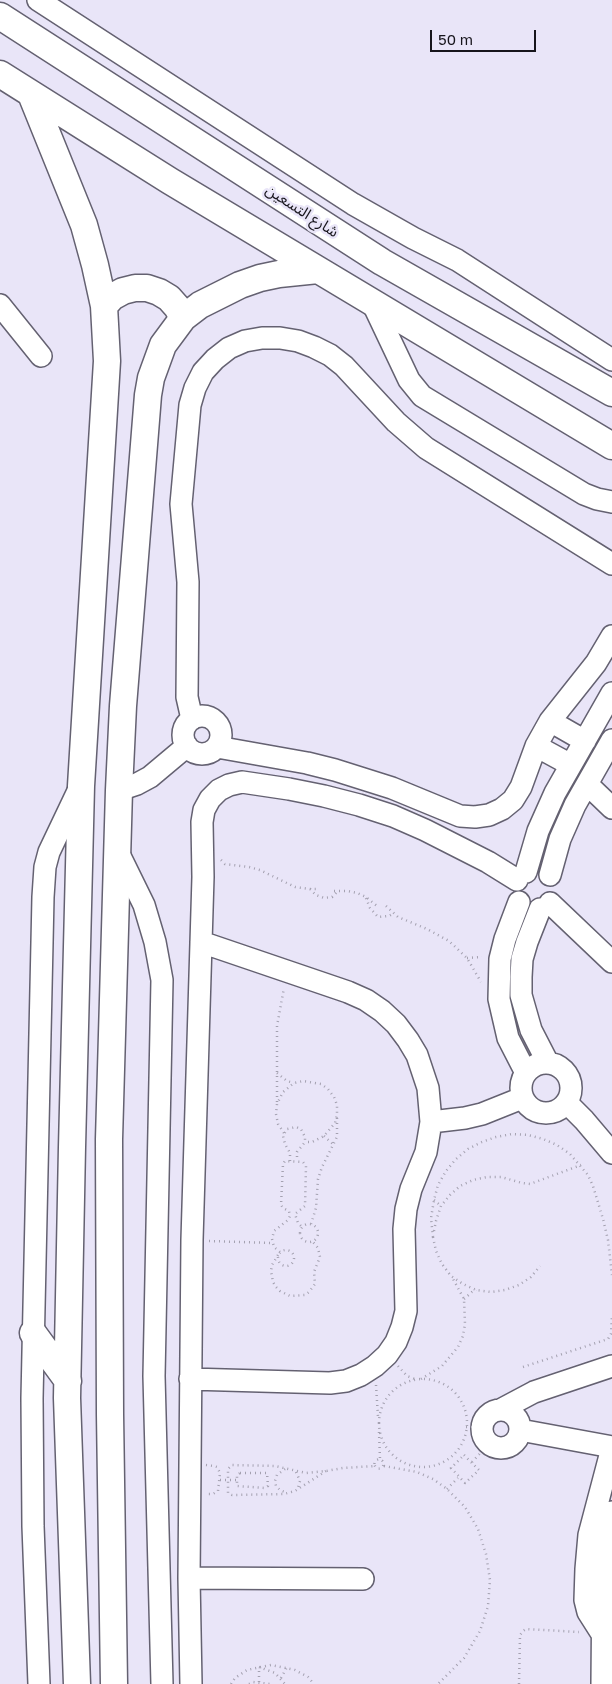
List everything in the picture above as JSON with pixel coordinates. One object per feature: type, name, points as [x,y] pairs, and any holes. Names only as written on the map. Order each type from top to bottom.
[{"type":"main road","name":"شارع التسعين","points":[[0,16],[382,262],[608,383]]},
{"type":"main road","points":[[0,74],[318,270],[612,446]]},
{"type":"main road","points":[[31,94],[84,225],[104,306],[107,361],[81,786],[68,1381],[77,1684]]},
{"type":"main road","points":[[114,1684],[110,1414],[109,1139],[123,706],[148,395],[151,378],[160,353],[173,330],[183,318],[200,305],[240,285],[279,274],[318,270]]},
{"type":"main road","points":[[104,306],[112,297],[123,291],[147,288],[170,298],[178,307],[183,318]]},
{"type":"main road","points":[[33,1333],[68,1381]]},
{"type":"street","points":[[38,0],[353,204],[457,260],[612,360]]},
{"type":"street","points":[[372,302],[409,380],[422,396],[584,494],[612,502]]},
{"type":"street","points":[[0,305],[41,356]]},
{"type":"street","points":[[192,719],[187,696],[188,582],[181,504],[190,405],[195,388],[203,372],[229,348],[245,341],[262,338],[280,338],[298,341],[330,355],[344,366],[396,422],[426,448],[612,564]]},
{"type":"street","points":[[217,747],[336,770],[411,794],[460,816],[475,817],[489,815],[502,809],[513,800],[521,787],[536,746],[550,721],[596,663],[612,636]]},
{"type":"street","points":[[545,906],[532,910],[525,907],[519,902],[515,888],[522,876],[546,812],[570,765],[612,693]]},
{"type":"street","points":[[201,716],[209,717],[217,722],[221,730],[221,739],[217,747],[210,752],[202,754],[194,752],[187,746],[184,732],[187,724],[192,719],[201,716]]},
{"type":"street","points":[[550,721],[584,741]]},
{"type":"street","points":[[550,875],[567,822],[612,740]]},
{"type":"street","points":[[119,790],[150,777],[187,746]]},
{"type":"street","points":[[536,746],[570,765]]},
{"type":"street","points":[[191,1684],[189,1578],[192,1240],[203,877],[202,822],[204,810],[210,799],[219,790],[242,782],[324,796],[393,816],[488,862],[522,876]]},
{"type":"street","points":[[587,784],[612,808]]},
{"type":"street","points":[[38,1684],[33,1526],[33,1333],[42,897],[45,867],[49,852],[81,786]]},
{"type":"street","points":[[118,852],[144,905],[155,942],[162,980],[154,1376],[162,1684]]},
{"type":"street","points":[[522,876],[534,869],[542,871],[550,875],[556,889],[554,896],[545,906],[526,942],[522,959],[521,977],[521,995],[531,1030],[548,1063]]},
{"type":"street","points":[[519,902],[504,939],[500,959],[499,998],[508,1038],[526,1073]]},
{"type":"street","points":[[545,906],[612,962]]},
{"type":"street","points":[[190,1379],[330,1383],[354,1378],[375,1366],[387,1355],[396,1342],[406,1311],[404,1229],[406,1209],[426,1152],[431,1122],[431,1105],[424,1071],[408,1040],[396,1024],[382,1011],[366,1000],[348,992],[201,942]]},
{"type":"street","points":[[548,1063],[562,1069],[567,1074],[572,1089],[567,1103],[561,1109],[546,1114],[532,1110],[522,1098],[520,1089],[526,1073],[532,1067],[548,1063]]},
{"type":"street","points":[[431,1122],[482,1114],[522,1098]]},
{"type":"street","points":[[567,1103],[612,1153]]},
{"type":"street","points":[[502,1409],[516,1416],[520,1430],[518,1437],[509,1446],[495,1447],[479,1433],[483,1420],[488,1414],[494,1410],[502,1409],[534,1392],[612,1366]]},
{"type":"street","points":[[520,1430],[611,1455],[589,1535],[586,1569],[585,1600],[588,1612],[598,1628]]},
{"type":"street","points":[[602,1684],[598,1628],[612,1512]]},
{"type":"street","points":[[189,1578],[363,1579]]},
{"type":"path","points":[[225,864],[254,868],[295,887],[319,889]]},
{"type":"path","points":[[310,889],[316,895],[324,898],[332,897],[338,891]]},
{"type":"path","points":[[334,891],[348,891],[366,897],[377,906]]},
{"type":"path","points":[[366,897],[370,908],[378,916],[389,916],[394,913]]},
{"type":"path","points":[[386,906],[407,921],[438,934],[449,941],[474,968],[482,985]]},
{"type":"path","points":[[289,972],[282,996],[278,1026],[276,1114],[278,1124],[284,1132],[283,1140],[290,1153],[290,1161]]},
{"type":"path","points":[[277,1072],[287,1081],[294,1083]]},
{"type":"path","points":[[277,1104],[283,1092],[294,1083],[312,1081],[328,1089],[334,1097],[337,1106],[338,1130],[334,1144],[327,1155],[318,1179],[316,1208],[311,1224]]},
{"type":"path","points":[[305,1142],[312,1142],[324,1136],[335,1123],[337,1115]]},
{"type":"path","points":[[284,1132],[292,1127],[301,1129],[305,1137],[305,1142],[297,1152],[297,1161]]},
{"type":"path","points":[[384,1466],[383,1461],[380,1459],[379,1420],[381,1408],[395,1389],[405,1383],[420,1379],[442,1366],[458,1347],[466,1324],[464,1299],[436,1251],[431,1218],[438,1185],[456,1159],[468,1149],[482,1142],[512,1134],[528,1135],[543,1139],[557,1145],[570,1154],[581,1165],[593,1186],[608,1240],[612,1275]]},
{"type":"path","points":[[324,1136],[334,1144]]},
{"type":"path","points":[[302,1227],[298,1223],[295,1214],[305,1206],[306,1166],[303,1162],[286,1161],[283,1164],[282,1205],[283,1208],[289,1211],[290,1216],[288,1220],[274,1230],[272,1243],[279,1254],[279,1262],[284,1266],[294,1262],[294,1255],[290,1250],[283,1250],[279,1254],[275,1259],[271,1270],[273,1282],[280,1291],[295,1297],[306,1295],[310,1292],[315,1284],[315,1268],[320,1257],[318,1248],[313,1242]]},
{"type":"path","points":[[433,1237],[441,1206],[455,1190],[473,1180],[501,1177],[530,1184],[581,1165]]},
{"type":"path","points":[[434,1200],[441,1206]]},
{"type":"path","points":[[302,1227],[311,1224]]},
{"type":"path","points":[[302,1227],[300,1234],[303,1240],[313,1242],[318,1237],[318,1230],[311,1224]]},
{"type":"path","points":[[192,1240],[272,1243]]},
{"type":"path","points":[[451,1276],[476,1290],[491,1292],[512,1288],[531,1276],[540,1266]]},
{"type":"path","points":[[464,1299],[476,1290]]},
{"type":"path","points":[[523,1367],[605,1341],[611,1334],[612,1315]]},
{"type":"path","points":[[375,1366],[380,1432],[384,1444],[401,1461],[413,1466],[425,1467],[437,1464],[448,1459],[457,1450],[463,1439],[479,1433]]},
{"type":"path","points":[[420,1379],[433,1380],[444,1385],[454,1392],[462,1403],[466,1415],[479,1433],[472,1462]]},
{"type":"path","points":[[464,1455],[478,1469],[478,1472],[466,1483],[459,1477],[451,1467],[464,1455]]},
{"type":"path","points":[[375,1466],[375,1462],[380,1459]]},
{"type":"path","points":[[326,1472],[290,1493],[270,1496],[230,1495],[228,1492],[228,1469],[232,1465],[275,1466],[306,1473],[375,1466],[380,1469],[384,1466],[401,1468],[417,1472],[447,1489],[465,1507],[478,1529],[486,1554],[490,1580],[488,1606],[480,1631],[464,1658],[438,1684]]},
{"type":"path","points":[[286,1468],[280,1471],[275,1481],[276,1486],[280,1490],[290,1493]]},
{"type":"path","points":[[295,1491],[300,1481],[296,1471]]},
{"type":"path","points":[[238,1473],[267,1473],[268,1486],[265,1488],[239,1487],[236,1480],[238,1473]]},
{"type":"path","points":[[447,1489],[459,1477]]},
{"type":"path","points":[[220,1480],[236,1480]]},
{"type":"path","points":[[268,1480],[275,1481]]},
{"type":"path","points":[[519,1684],[520,1635],[523,1631],[577,1632],[598,1628]]},
{"type":"path","points":[[231,1684],[241,1673],[259,1667],[271,1666],[287,1667],[302,1673],[314,1684]]},
{"type":"path","points":[[259,1667],[267,1669],[281,1678],[285,1684]]},
{"type":"path","points":[[259,1667],[259,1682]]},
{"type":"path","points":[[281,1678],[287,1667]]},
{"type":"path","points":[[249,1684],[259,1682],[270,1684]]}]
